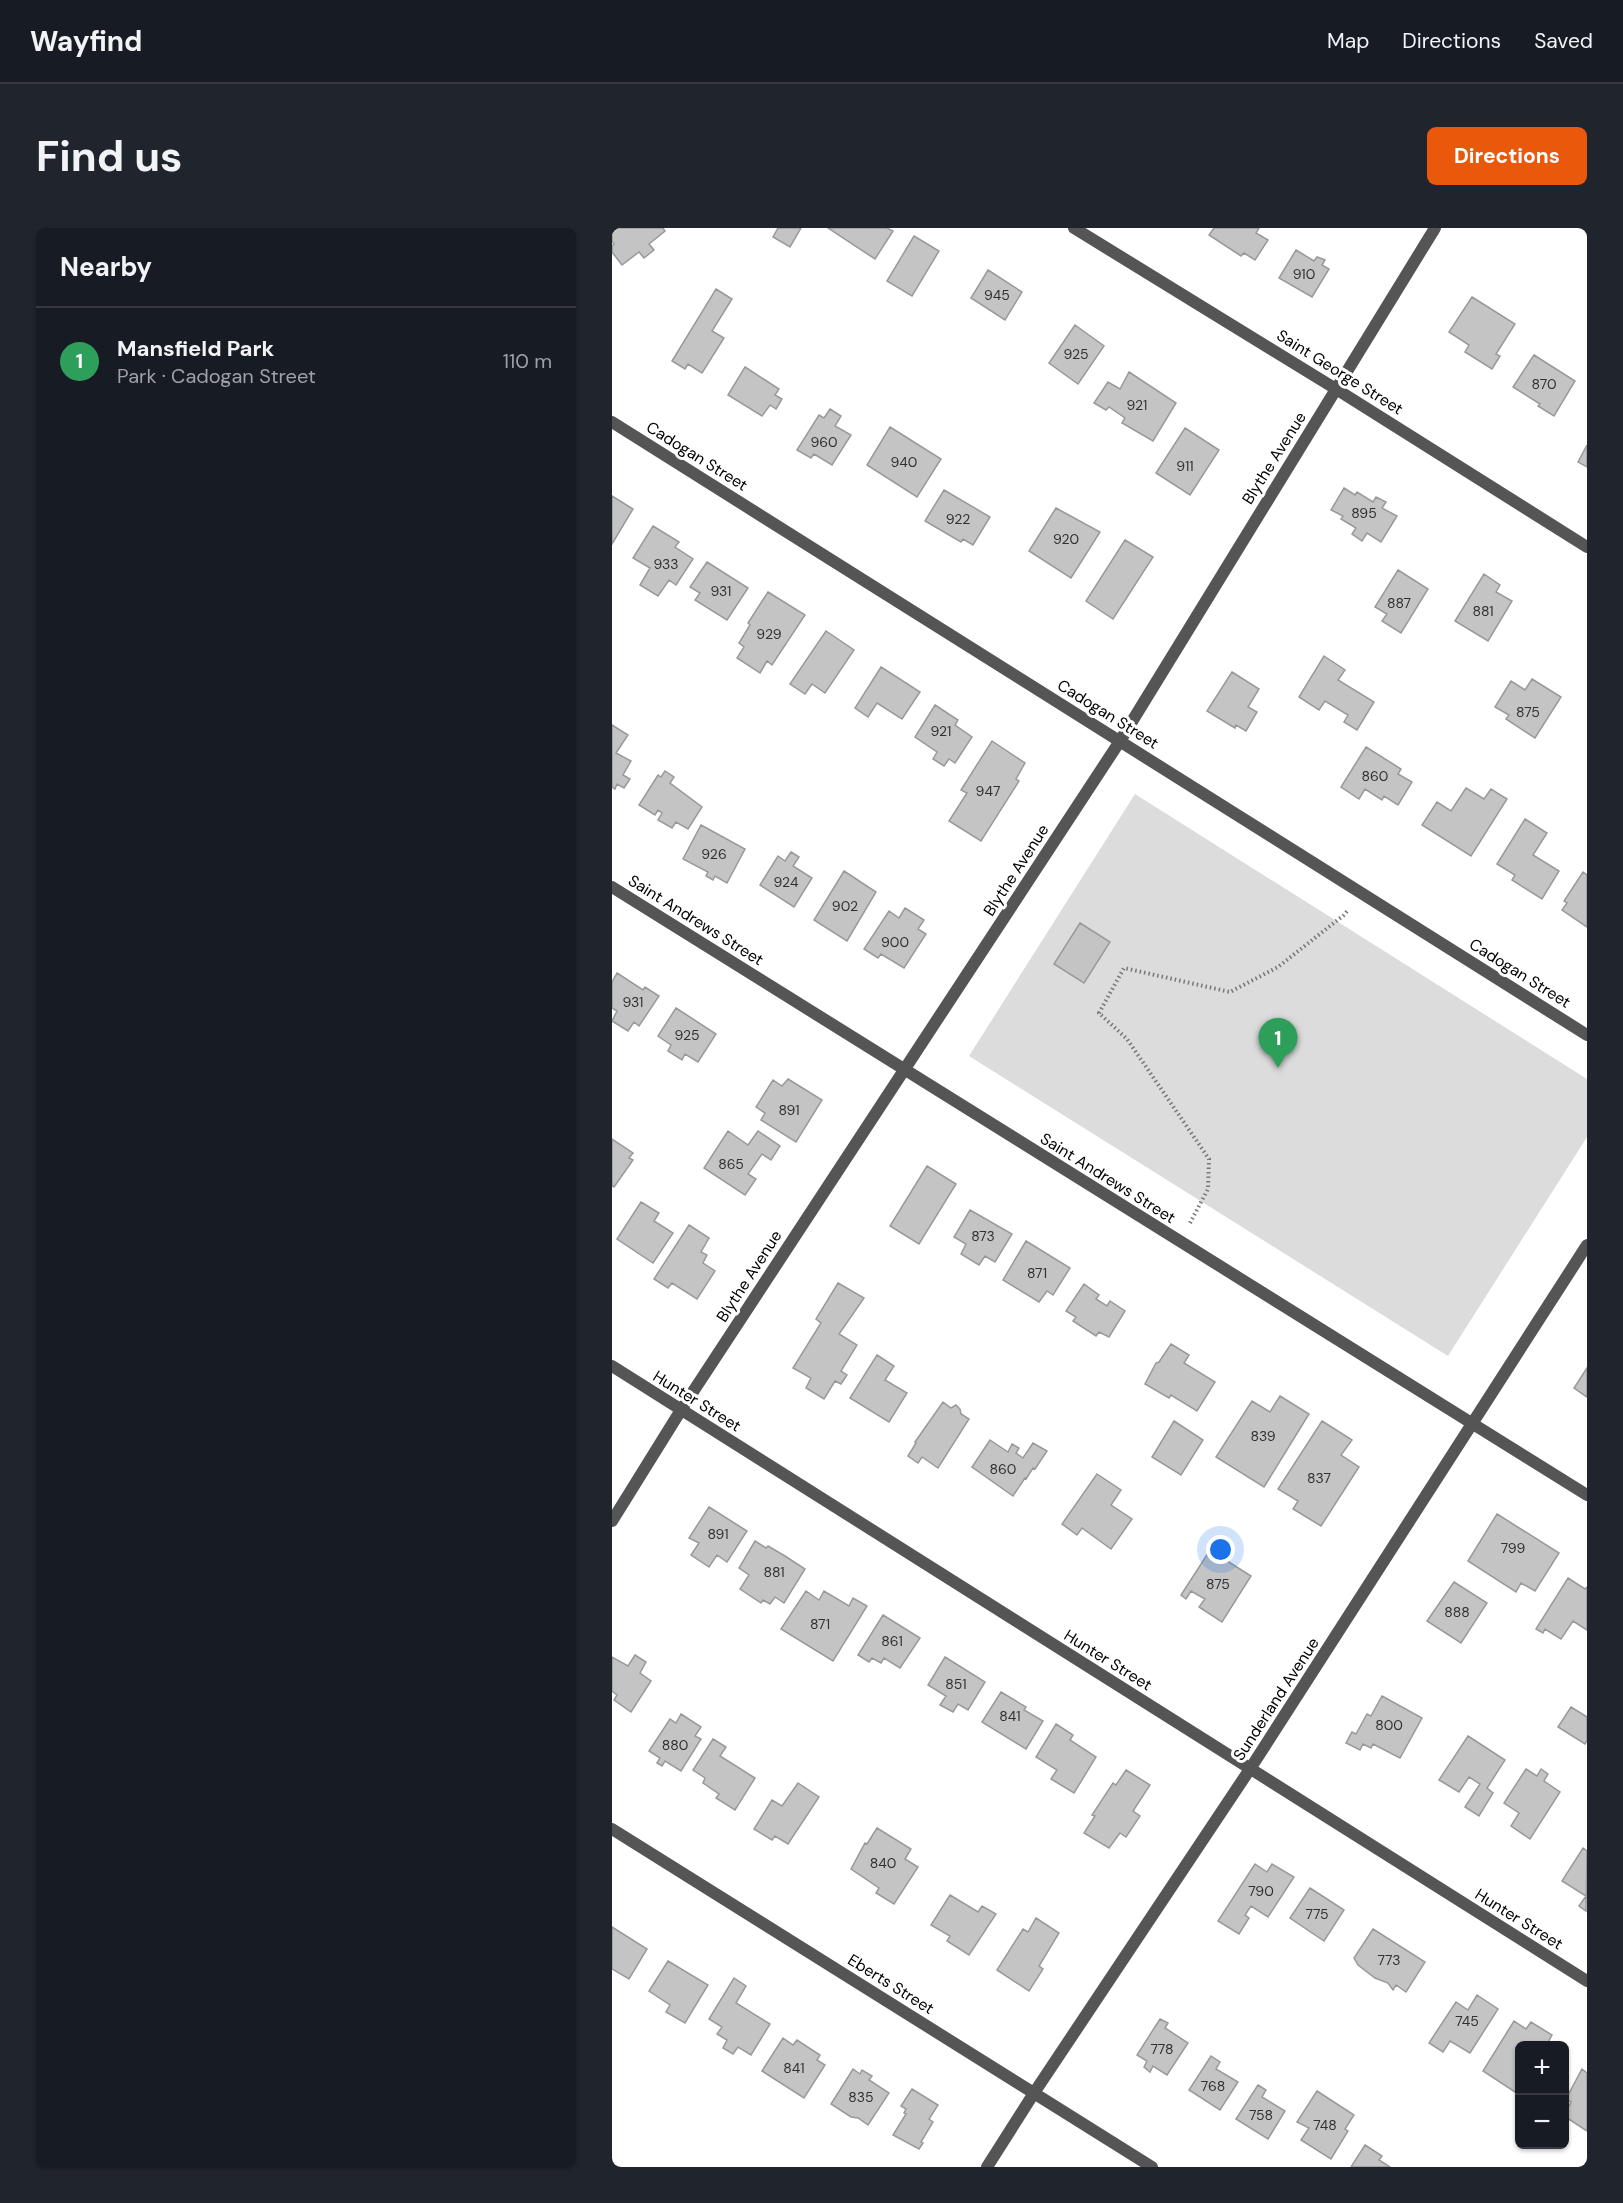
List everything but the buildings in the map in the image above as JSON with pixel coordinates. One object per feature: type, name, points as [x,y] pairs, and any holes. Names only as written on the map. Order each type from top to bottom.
[{"type":"street","name":"Saint George Street","points":[[1074,228],[1587,547]]},
{"type":"street","name":"Blythe Avenue","points":[[612,1521],[681,1410],[1120,741],[1435,228]]},
{"type":"street","name":"Cadogan Street","points":[[612,422],[1587,1035]]},
{"type":"street","name":"Saint Andrews Street","points":[[612,888],[1587,1495]]},
{"type":"street","name":"Sunderland Avenue","points":[[987,2167],[1250,1769],[1587,1245]]},
{"type":"street","name":"Hunter Street","points":[[612,1366],[1587,1982]]},
{"type":"street","name":"Eberts Street","points":[[612,1829],[1152,2167]]},
{"type":"path","points":[[1180,1242],[1208,1189],[1209,1159],[1127,1039],[1099,1013],[1124,968],[1230,992],[1278,967],[1344,915],[1361,892]]},
{"type":"shaded area","points":[[1135,794],[1587,1079],[1587,1137],[1448,1356],[969,1056]]},
{"type":"place","name":"Mansfield Park","points":[[1278,1068]]}]
